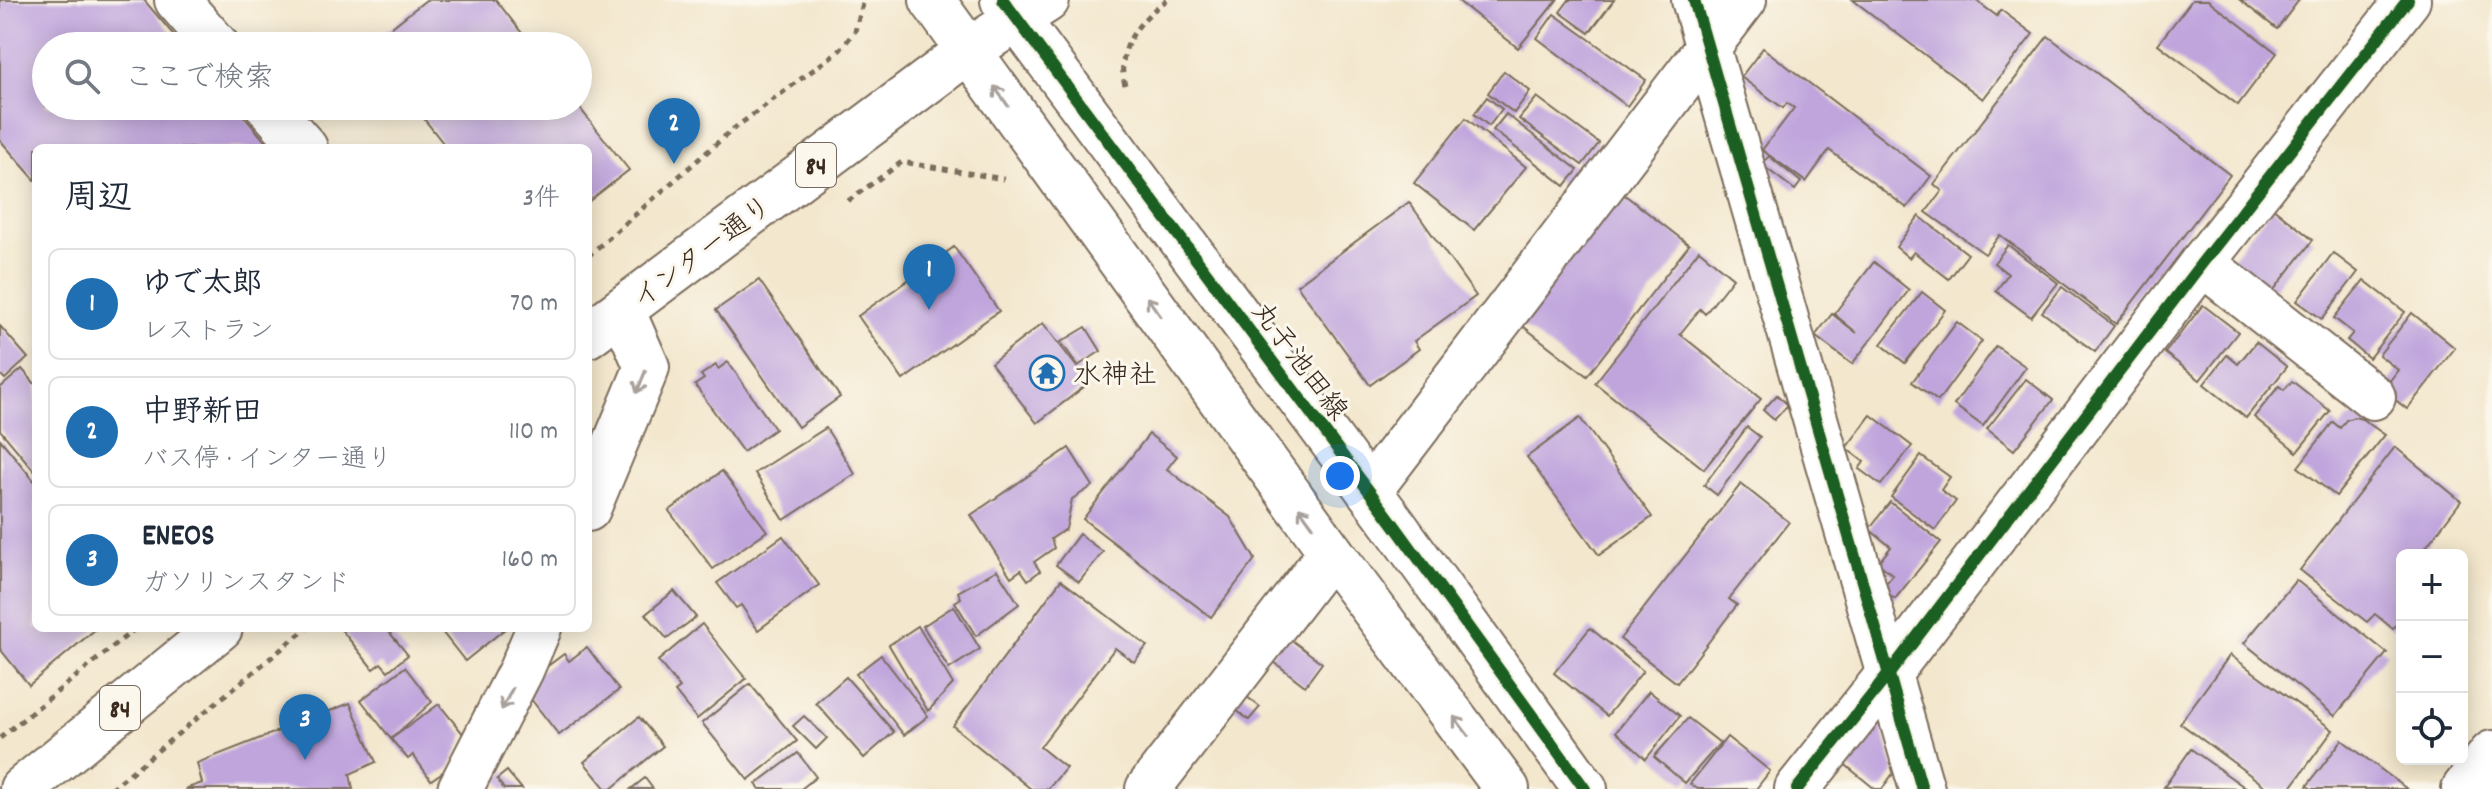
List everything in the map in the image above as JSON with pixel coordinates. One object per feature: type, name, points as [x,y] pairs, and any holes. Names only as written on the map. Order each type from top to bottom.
[{"type":"street","points":[[177,0],[205,32]]},
{"type":"street","points":[[932,0],[1331,552],[1507,789]]},
{"type":"street","points":[[1694,0],[1922,789]]},
{"type":"street","points":[[1369,491],[1744,0]]},
{"type":"street","points":[[1797,789],[2408,0]]},
{"type":"street","name":"インター通り","points":[[605,323],[1023,7]]},
{"type":"street","name":"丸子池田線","points":[[1023,7],[1585,789]]},
{"type":"street","points":[[280,120],[301,144]]},
{"type":"street","points":[[2202,263],[2373,397]]},
{"type":"street","points":[[592,499],[647,367],[605,323]]},
{"type":"street","points":[[1148,789],[1331,552]]},
{"type":"street","name":"84","points":[[22,789],[215,632]]},
{"type":"street","points":[[460,789],[537,632]]},
{"type":"street","points":[[2464,789],[2492,753]]},
{"type":"path","points":[[592,252],[732,130],[840,50],[855,31],[864,0]]},
{"type":"path","points":[[838,209],[902,162],[1006,180]]},
{"type":"path","points":[[0,738],[131,632]]},
{"type":"path","points":[[111,789],[302,632]]},
{"type":"building","points":[[0,0],[144,0],[171,32],[32,32],[32,120],[247,120],[268,144],[32,144],[32,176],[0,140]]},
{"type":"building","points":[[426,0],[496,0],[521,32],[386,32]]},
{"type":"building","points":[[1457,0],[1557,0],[1518,48]]},
{"type":"building","points":[[1569,0],[1614,0],[1589,33],[1560,12]]},
{"type":"building","points":[[1853,0],[1975,0],[1997,16],[2001,10],[2033,34],[1983,99]]},
{"type":"building","points":[[2192,0],[2208,0],[2277,53],[2238,105],[2158,44]]},
{"type":"building","points":[[2240,0],[2299,0],[2277,29]]},
{"type":"building","points":[[1554,14],[1646,80],[1627,106],[1537,38]]},
{"type":"building","points":[[2048,36],[2230,175],[2116,324],[2000,235],[1985,254],[1926,212],[1942,191],[1934,184]]},
{"type":"building","points":[[1763,48],[1931,176],[1907,208],[1829,150],[1806,182],[1762,150],[1794,108],[1787,103],[1783,108],[1741,77]]},
{"type":"building","points":[[1504,71],[1530,91],[1514,113],[1488,93]]},
{"type":"building","points":[[1487,97],[1502,109],[1489,126],[1474,114]]},
{"type":"building","points":[[1537,97],[1599,143],[1582,165],[1519,119]]},
{"type":"building","points":[[1506,114],[1578,170],[1565,186],[1493,130]]},
{"type":"building","points":[[1466,118],[1526,167],[1474,230],[1414,183]]},
{"type":"building","points":[[425,120],[589,120],[629,170],[592,199],[592,144],[444,144]]},
{"type":"building","points":[[1769,156],[1801,182],[1795,190],[1762,165]]},
{"type":"building","points":[[1621,192],[1689,245],[1587,376],[1519,323]]},
{"type":"building","points":[[1409,202],[1476,296],[1414,341],[1419,349],[1370,385],[1297,285]]},
{"type":"building","points":[[2272,207],[2313,240],[2273,291],[2232,258]]},
{"type":"building","points":[[1919,216],[1968,254],[1949,279],[1914,252],[1909,258],[1896,247]]},
{"type":"building","points":[[2008,245],[2058,283],[2031,317],[1996,291],[2008,274],[1994,263]]},
{"type":"building","points":[[954,247],[999,311],[903,380],[858,316]]},
{"type":"building","points":[[1699,250],[1733,278],[1705,314],[1700,309],[1680,334],[1761,399],[1704,469],[1595,383]]},
{"type":"building","points":[[2333,253],[2358,272],[2322,319],[2297,301]]},
{"type":"building","points":[[1874,262],[1909,290],[1852,364],[1815,336],[1832,314],[1857,333],[1834,314]]},
{"type":"building","points":[[759,280],[840,397],[798,427],[716,310]]},
{"type":"building","points":[[2364,280],[2405,312],[2369,358],[2347,340],[2353,333],[2334,318]]},
{"type":"building","points":[[2062,287],[2114,326],[2095,352],[2042,312]]},
{"type":"building","points":[[1922,292],[1945,310],[1905,363],[1881,344]]},
{"type":"building","points":[[2203,305],[2238,332],[2200,380],[2165,353]]},
{"type":"building","points":[[2412,313],[2455,348],[2407,409],[2383,390],[2398,370],[2379,355]]},
{"type":"building","points":[[1957,322],[1982,341],[1938,401],[1912,382]]},
{"type":"building","points":[[1043,323],[1089,383],[1037,423],[991,363]]},
{"type":"building","points":[[0,326],[28,358],[5,379],[0,374]]},
{"type":"building","points":[[1086,327],[1101,351],[1078,366],[1061,342]]},
{"type":"building","points":[[2256,342],[2287,367],[2246,418],[2204,384],[2227,355],[2238,364]]},
{"type":"building","points":[[1996,346],[2026,367],[1983,426],[1954,405]]},
{"type":"building","points":[[728,362],[775,429],[743,452],[695,385],[704,379],[701,375],[716,365],[718,369]]},
{"type":"building","points":[[22,369],[32,380],[32,468],[0,430],[0,388]]},
{"type":"building","points":[[2026,379],[2053,400],[2014,450],[1987,429]]},
{"type":"building","points":[[2292,381],[2330,411],[2297,452],[2254,417],[2279,386],[2284,390]]},
{"type":"building","points":[[1777,395],[1788,405],[1774,420],[1763,410]]},
{"type":"building","points":[[1871,415],[1912,446],[1881,485],[1859,469],[1864,462],[1846,448]]},
{"type":"building","points":[[2354,417],[2385,435],[2336,496],[2298,467],[2333,422],[2340,428],[2346,420]]},
{"type":"building","points":[[1580,418],[1652,517],[1599,555],[1527,457]]},
{"type":"building","points":[[1747,427],[1760,437],[1717,495],[1704,485]]},
{"type":"building","points":[[826,428],[855,474],[784,520],[755,473]]},
{"type":"building","points":[[1149,434],[1177,456],[1167,469],[1230,517],[1255,559],[1211,617],[1083,519]]},
{"type":"building","points":[[0,439],[32,478],[32,632],[92,632],[29,685],[0,649]]},
{"type":"building","points":[[2395,447],[2461,501],[2425,549],[2396,549],[2396,625],[2393,629],[2375,614],[2367,622],[2300,570]]},
{"type":"building","points":[[1069,448],[1093,486],[1072,499],[1066,529],[1051,539],[1054,548],[1034,562],[1040,571],[1028,580],[1021,570],[1011,577],[971,515]]},
{"type":"building","points":[[1921,456],[1950,477],[1941,490],[1956,501],[1935,530],[1891,497]]},
{"type":"building","points":[[722,471],[767,531],[713,569],[669,511]]},
{"type":"building","points":[[1741,484],[1789,522],[1729,599],[1737,605],[1677,683],[1620,639]]},
{"type":"building","points":[[1890,502],[1941,542],[1895,599],[1881,589],[1893,575],[1878,563],[1891,547],[1869,529]]},
{"type":"building","points":[[1079,534],[1103,552],[1079,582],[1056,565]]},
{"type":"building","points":[[783,536],[819,585],[758,630],[741,605],[736,608],[717,583]]},
{"type":"building","points":[[997,570],[1019,604],[976,636],[955,602],[961,598],[958,592]]},
{"type":"building","points":[[1061,580],[1147,646],[1134,662],[1115,648],[1040,747],[1066,768],[1048,789],[1031,789],[953,726]]},
{"type":"building","points":[[2296,580],[2387,653],[2335,716],[2244,643]]},
{"type":"building","points":[[674,591],[696,617],[667,639],[646,614]]},
{"type":"building","points":[[954,606],[980,649],[949,669],[923,626]]},
{"type":"building","points":[[702,624],[746,679],[697,719],[675,692],[680,688],[658,661]]},
{"type":"building","points":[[918,626],[953,684],[928,711],[889,645]]},
{"type":"building","points":[[1590,628],[1643,671],[1607,716],[1554,673]]},
{"type":"building","points":[[343,632],[389,632],[408,655],[388,671],[381,663],[373,669]]},
{"type":"building","points":[[442,632],[501,632],[465,661]]},
{"type":"building","points":[[1286,636],[1322,663],[1305,686],[1269,658]]},
{"type":"building","points":[[587,647],[619,690],[559,735],[527,694],[537,674],[564,654],[569,661]]},
{"type":"building","points":[[881,655],[928,716],[904,735],[856,674]]},
{"type":"building","points":[[2230,655],[2333,730],[2290,789],[2269,789],[2180,723]]},
{"type":"building","points":[[405,667],[432,702],[391,739],[361,700]]},
{"type":"building","points":[[846,677],[894,732],[864,758],[816,703]]},
{"type":"building","points":[[750,684],[797,741],[748,780],[702,723]]},
{"type":"building","points":[[1649,691],[1680,716],[1646,759],[1616,732]]},
{"type":"building","points":[[1242,693],[1260,707],[1249,720],[1231,706]]},
{"type":"building","points":[[350,703],[376,762],[350,774],[353,789],[185,789],[202,783],[197,763]]},
{"type":"building","points":[[439,704],[464,735],[450,767],[431,780],[413,755],[408,759],[391,739]]},
{"type":"building","points":[[1878,713],[1894,772],[1882,789],[1875,789],[1842,762]]},
{"type":"building","points":[[804,716],[827,738],[816,749],[793,726]]},
{"type":"building","points":[[639,717],[663,746],[611,789],[606,789],[584,762]]},
{"type":"building","points":[[1688,718],[1720,743],[1685,783],[1654,757]]},
{"type":"building","points":[[1727,737],[1770,771],[1756,789],[1698,789],[1690,784]]},
{"type":"building","points":[[2342,740],[2407,789],[2312,789],[2307,786]]},
{"type":"building","points":[[2191,749],[2247,789],[2164,787]]},
{"type":"building","points":[[798,753],[816,777],[801,789],[760,789],[756,784]]},
{"type":"building","points":[[507,771],[522,789],[504,789],[497,779]]},
{"type":"building","points":[[645,778],[653,789],[631,789]]},
{"type":"cycle path","points":[[1003,0],[1395,526],[1585,789]]},
{"type":"cycle path","points":[[1694,0],[1922,789]]},
{"type":"cycle path","points":[[1797,789],[2408,0]]},
{"type":"place","name":"中野新田","points":[[674,164]]},
{"type":"place","name":"ゆで太郎","points":[[929,310]]},
{"type":"place","name":"水神社","points":[[1047,373]]},
{"type":"place","name":"ENEOS","points":[[305,760]]}]
